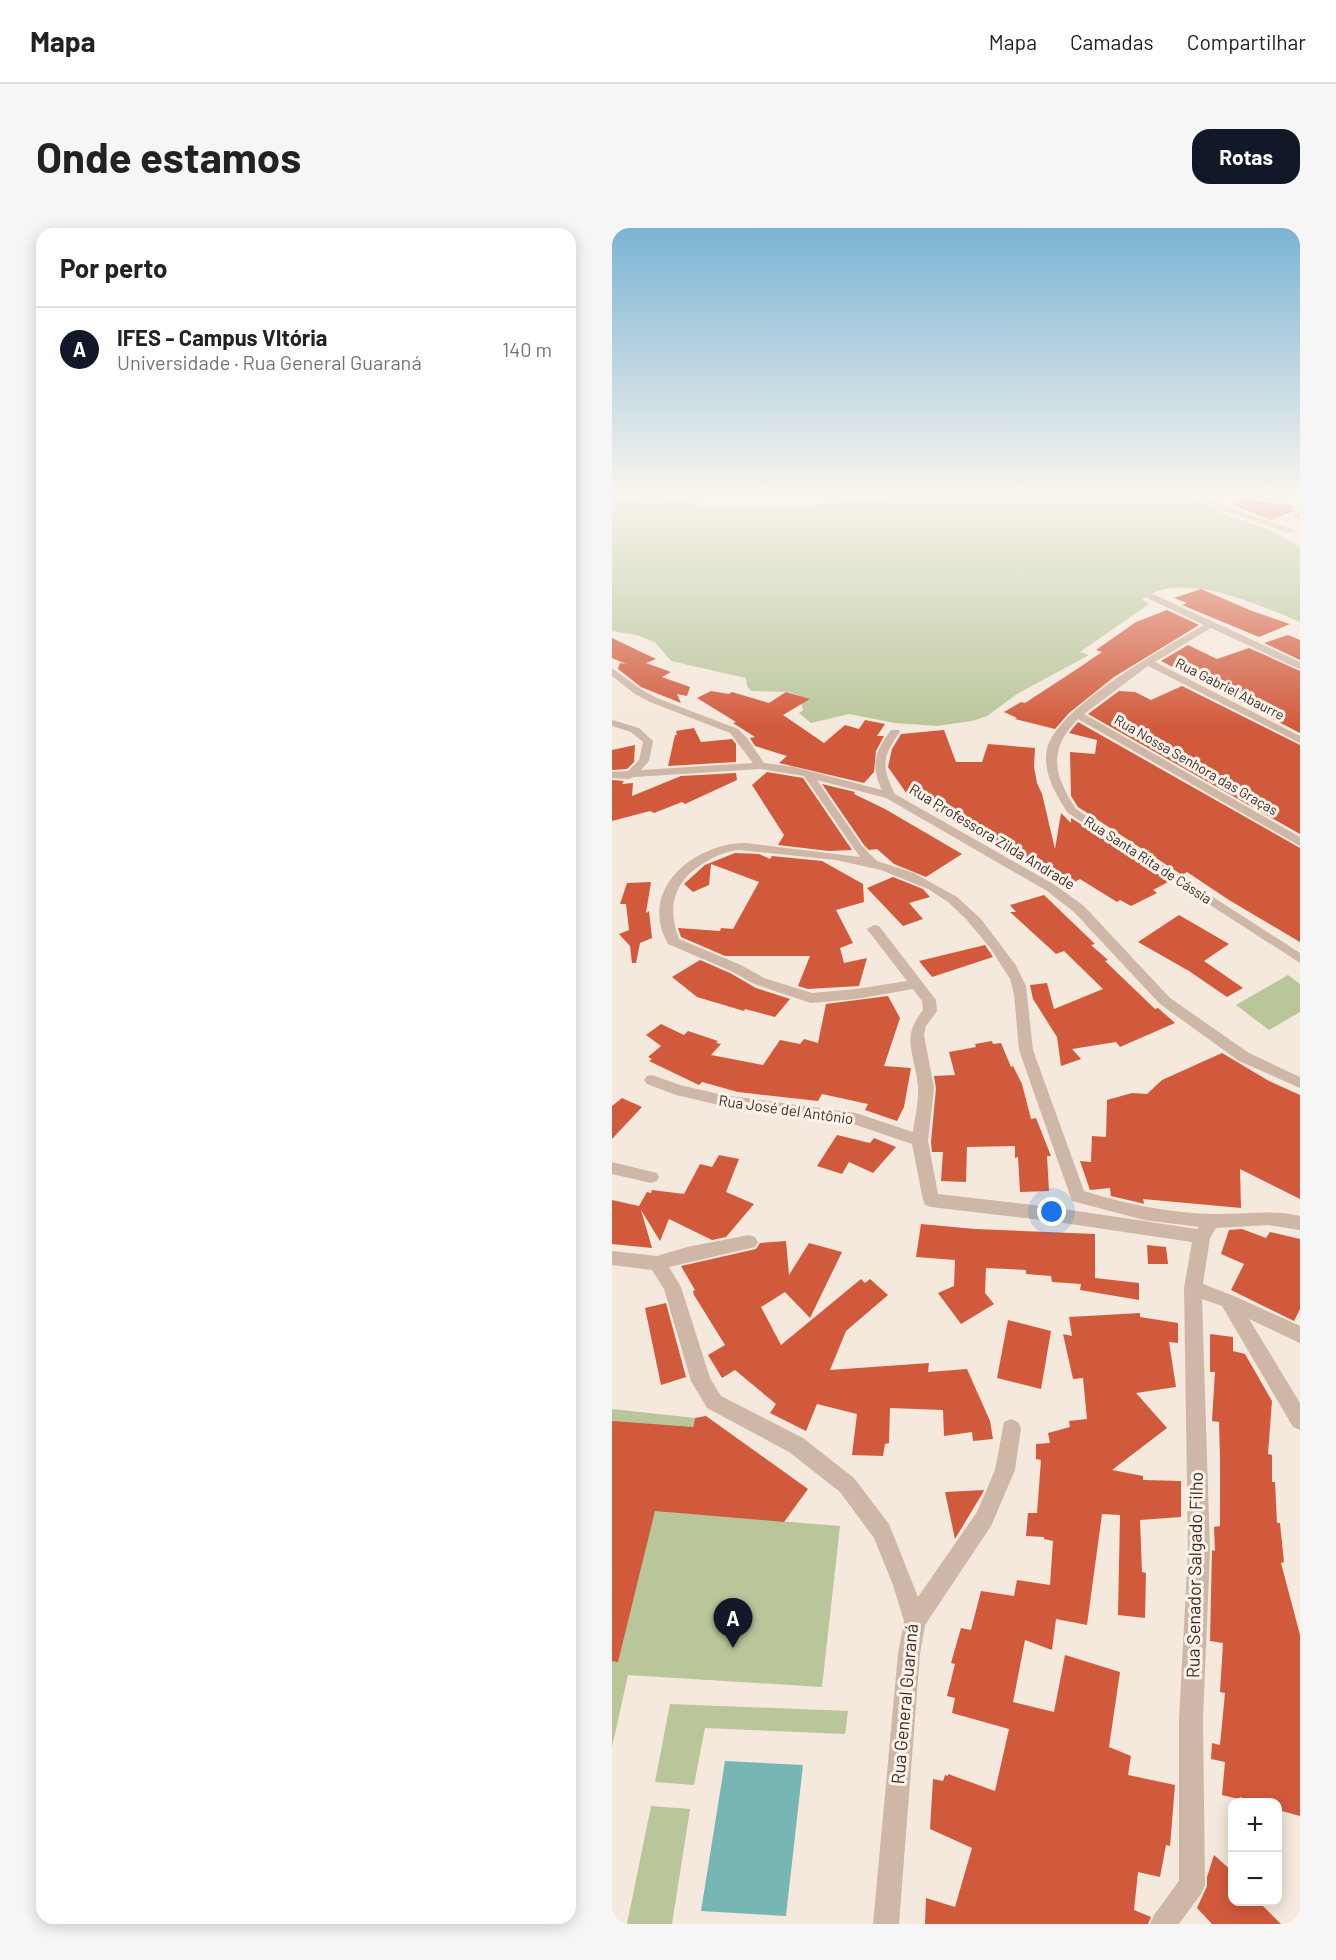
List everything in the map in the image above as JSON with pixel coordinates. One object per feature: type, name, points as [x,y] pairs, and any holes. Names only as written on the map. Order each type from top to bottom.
[{"type":"street","points":[[1150,596],[1300,666]]},
{"type":"street","name":"Rua Santa Rita de Cássia","points":[[1210,625],[1147,662],[1062,728],[1053,745],[1052,768],[1059,791],[1072,811],[1300,960]]},
{"type":"street","name":"Rua Gabriel Abaurre","points":[[1147,662],[1300,740]]},
{"type":"street","points":[[612,671],[628,686],[647,696],[734,731],[743,740],[760,766]]},
{"type":"street","name":"Rua Nossa Senhora das Graças","points":[[1078,715],[1300,842]]},
{"type":"street","points":[[612,723],[635,730],[648,741],[644,761],[633,775],[612,783]]},
{"type":"street","points":[[890,796],[881,779],[880,750],[895,732]]},
{"type":"street","name":"Rua Professora Zilda Andrade","points":[[633,775],[760,766],[808,774],[890,796],[1051,888],[1079,909],[1165,1001],[1244,1057],[1300,1083]]},
{"type":"street","points":[[808,774],[858,848],[874,866]]},
{"type":"street","points":[[612,775],[633,775]]},
{"type":"street","points":[[916,984],[856,994],[811,998],[759,981],[736,968],[673,941],[667,927],[665,907],[672,882],[700,860],[730,847],[745,846],[825,855],[874,866],[922,880],[958,903],[984,931],[1017,979],[1024,1042],[1078,1196],[1115,1208],[1172,1216],[1207,1229]]},
{"type":"street","points":[[874,929],[929,1000],[930,1011],[919,1025],[917,1035],[926,1088],[920,1141],[932,1200],[1207,1229],[1249,1220],[1300,1223]]},
{"type":"street","name":"Rua José del Antônio","points":[[652,1080],[679,1092],[713,1101],[846,1117],[882,1125],[920,1141]]},
{"type":"street","points":[[612,1168],[651,1177]]},
{"type":"street","name":"Rua Senador Salgado Filho","points":[[1163,1924],[1192,1885],[1191,1719],[1199,1551],[1193,1288],[1207,1229]]},
{"type":"street","points":[[612,1258],[657,1263],[687,1254],[749,1242]]},
{"type":"street","name":"Rua General Guaraná","points":[[657,1263],[672,1287],[701,1381],[714,1402],[796,1445],[847,1485],[882,1531],[904,1585],[915,1621],[909,1654],[886,1924]]},
{"type":"street","points":[[1193,1288],[1228,1301],[1300,1335]]},
{"type":"street","points":[[1228,1301],[1300,1421]]},
{"type":"street","points":[[915,1621],[984,1519],[1005,1470],[1011,1428]]},
{"type":"green space","points":[[612,570],[1300,570],[1300,622],[1221,593],[1177,588],[1158,591],[1142,600],[1149,604],[1080,652],[1089,655],[1017,694],[987,716],[972,721],[937,726],[895,723],[849,714],[811,723],[799,713],[803,710],[800,696],[789,692],[751,691],[747,686],[746,678],[671,661],[655,642],[636,635],[612,631]]},
{"type":"green space","points":[[1288,975],[1300,984],[1300,1012],[1269,1030],[1236,1005]]},
{"type":"green space","points":[[612,1409],[695,1418],[668,1512],[840,1526],[822,1687],[628,1675],[612,1747]]},
{"type":"green space","points":[[670,1704],[848,1711],[845,1734],[705,1728],[694,1785],[655,1782]]},
{"type":"green space","points":[[651,1806],[690,1809],[672,1924],[627,1924]]},
{"type":"water","points":[[725,1761],[803,1765],[786,1916],[701,1911]]},
{"type":"building","points":[[1201,589],[1252,611],[1290,624],[1259,637],[1182,605],[1187,603],[1174,598]]},
{"type":"building","points":[[1167,610],[1199,625],[1114,677],[1069,713],[1055,729],[1015,719],[1017,718],[1004,712],[1021,702],[1025,703],[1102,652],[1096,650],[1136,622]]},
{"type":"building","points":[[1288,635],[1300,640],[1300,660],[1264,643]]},
{"type":"building","points":[[612,638],[656,659],[646,663],[671,672],[662,677],[690,687],[687,696],[677,694],[681,703],[641,687],[618,669],[620,663],[626,664],[612,658]]},
{"type":"building","points":[[1188,645],[1217,659],[1249,648],[1300,671],[1300,733],[1161,661]]},
{"type":"building","points":[[1182,686],[1300,745],[1300,834],[1088,714],[1119,691],[1135,692],[1151,700]]},
{"type":"building","points":[[711,691],[729,694],[732,692],[769,703],[786,692],[810,699],[783,715],[824,743],[845,725],[859,729],[865,720],[885,724],[877,736],[884,736],[876,751],[874,772],[864,783],[779,763],[787,756],[755,746],[750,738],[755,737],[733,723],[736,722],[697,698]]},
{"type":"building","points":[[1078,722],[1300,848],[1300,942],[1187,872],[1182,875],[1078,807],[1071,796],[1070,752],[1095,754],[1097,740],[1069,733]]},
{"type":"building","points":[[694,728],[701,742],[732,739],[736,744],[736,762],[668,766],[675,735],[677,735],[676,731]]},
{"type":"building","points":[[944,730],[956,762],[982,762],[988,744],[1035,748],[1034,767],[1037,783],[1042,794],[1055,849],[1061,813],[1071,823],[1071,818],[1170,881],[1153,890],[1157,893],[1131,906],[1120,900],[1117,902],[1080,879],[1065,887],[907,794],[888,767],[892,749],[901,734]]},
{"type":"building","points":[[635,745],[634,762],[627,769],[612,770],[612,750]]},
{"type":"building","points":[[767,772],[803,778],[852,850],[829,851],[778,845],[784,835],[752,785]]},
{"type":"building","points":[[736,773],[737,780],[685,804],[682,802],[654,813],[650,811],[612,821],[612,780],[624,781],[622,784],[633,783],[632,796],[681,776]]},
{"type":"building","points":[[822,784],[855,792],[854,794],[885,809],[962,854],[926,877],[894,864],[877,849],[869,850],[864,845]]},
{"type":"building","points":[[735,853],[759,854],[770,859],[772,856],[822,861],[863,884],[864,902],[836,910],[853,943],[840,948],[844,963],[867,958],[859,986],[808,989],[798,986],[810,956],[725,956],[681,937],[678,928],[720,931],[721,928],[733,929],[759,882],[711,864],[709,885],[693,892],[684,884],[705,865]]},
{"type":"building","points":[[893,877],[923,889],[930,897],[909,903],[923,919],[903,926],[867,888]]},
{"type":"building","points":[[651,882],[646,913],[649,911],[652,938],[640,943],[636,963],[632,963],[630,946],[619,934],[629,930],[626,904],[620,904],[627,883]]},
{"type":"building","points":[[1044,895],[1095,944],[1091,945],[1108,960],[1105,961],[1155,1009],[1158,1008],[1175,1023],[1120,1047],[1116,1042],[1072,1049],[1081,1059],[1061,1066],[1057,1037],[1033,999],[1030,985],[1047,983],[1054,1009],[1103,989],[1064,951],[1056,954],[1010,912],[1016,912],[1010,905]]},
{"type":"building","points":[[1179,915],[1229,944],[1204,961],[1243,988],[1227,997],[1189,971],[1138,942]]},
{"type":"building","points":[[985,945],[993,957],[932,977],[919,961]]},
{"type":"building","points":[[700,960],[756,988],[790,999],[775,1017],[745,1009],[744,1011],[697,997],[672,977]]},
{"type":"building","points":[[888,996],[900,1018],[884,1066],[911,1068],[904,1107],[897,1121],[865,1110],[868,1104],[822,1094],[818,1101],[738,1092],[702,1082],[699,1085],[649,1061],[652,1059],[648,1057],[661,1046],[646,1035],[661,1024],[684,1035],[688,1031],[718,1041],[716,1043],[721,1044],[711,1055],[763,1065],[780,1040],[800,1044],[804,1039],[818,1043],[826,1004]]},
{"type":"building","points":[[992,1041],[993,1044],[1001,1043],[1011,1067],[1013,1066],[1022,1084],[1031,1119],[1036,1118],[1051,1156],[1047,1156],[1049,1191],[1020,1192],[1015,1146],[967,1147],[966,1182],[941,1181],[943,1152],[932,1152],[931,1142],[936,1088],[934,1076],[955,1075],[949,1052],[976,1047],[975,1044]]},
{"type":"building","points":[[1222,1053],[1269,1081],[1300,1095],[1300,1199],[1240,1169],[1241,1208],[1143,1199],[1144,1204],[1111,1196],[1110,1188],[1090,1190],[1080,1161],[1091,1162],[1092,1136],[1106,1137],[1107,1100],[1132,1093],[1147,1094],[1162,1080]]},
{"type":"building","points":[[622,1098],[642,1107],[612,1139],[612,1106]]},
{"type":"building","points":[[837,1135],[870,1143],[874,1138],[896,1147],[873,1173],[849,1162],[842,1174],[817,1166]]},
{"type":"building","points":[[719,1155],[739,1159],[726,1192],[754,1204],[726,1237],[712,1240],[669,1219],[660,1241],[641,1210],[652,1248],[612,1244],[612,1200],[639,1206],[647,1192],[651,1193],[652,1190],[684,1194],[700,1164],[712,1167]]},
{"type":"building","points":[[921,1224],[975,1229],[1095,1234],[1095,1278],[1139,1283],[1139,1300],[1080,1290],[1081,1284],[1052,1282],[1051,1276],[1026,1274],[1026,1270],[986,1268],[985,1293],[994,1304],[961,1324],[938,1293],[954,1286],[955,1260],[916,1257]]},
{"type":"building","points":[[1242,1229],[1266,1238],[1270,1232],[1300,1239],[1300,1309],[1294,1321],[1231,1290],[1244,1264],[1221,1254],[1229,1230]]},
{"type":"building","points":[[786,1241],[789,1275],[809,1243],[842,1252],[810,1318],[785,1292],[761,1307],[781,1345],[861,1279],[865,1283],[870,1279],[888,1295],[846,1331],[830,1370],[929,1363],[928,1372],[967,1369],[990,1421],[993,1439],[973,1441],[972,1432],[944,1436],[943,1410],[890,1408],[889,1443],[885,1444],[883,1456],[852,1455],[857,1414],[817,1404],[806,1431],[770,1413],[776,1404],[735,1370],[722,1378],[708,1355],[725,1345],[694,1295],[695,1290],[681,1266],[756,1249],[760,1243]]},
{"type":"building","points":[[1147,1245],[1166,1247],[1168,1264],[1148,1264]]},
{"type":"building","points":[[666,1303],[686,1377],[661,1385],[645,1308]]},
{"type":"building","points":[[1140,1313],[1140,1317],[1178,1323],[1178,1343],[1169,1342],[1176,1387],[1136,1393],[1167,1428],[1112,1470],[1143,1476],[1143,1480],[1181,1481],[1181,1517],[1140,1520],[1142,1572],[1146,1573],[1145,1618],[1118,1615],[1120,1515],[1102,1514],[1087,1625],[1056,1619],[1052,1650],[1025,1640],[1013,1702],[1054,1712],[1065,1655],[1120,1672],[1109,1747],[1131,1756],[1128,1775],[1175,1785],[1170,1846],[1166,1845],[1160,1877],[1138,1872],[1134,1910],[1151,1917],[1148,1924],[925,1924],[926,1898],[955,1907],[972,1848],[930,1829],[933,1779],[943,1781],[945,1775],[948,1776],[948,1774],[995,1791],[1009,1729],[952,1713],[955,1698],[947,1696],[955,1664],[951,1663],[961,1628],[971,1630],[981,1591],[1014,1596],[1017,1580],[1050,1585],[1053,1541],[1044,1539],[1044,1537],[1026,1536],[1028,1513],[1037,1513],[1041,1460],[1036,1459],[1036,1444],[1050,1443],[1048,1433],[1070,1427],[1069,1421],[1087,1419],[1083,1378],[1073,1379],[1063,1334],[1072,1336],[1069,1317]]},
{"type":"building","points":[[1008,1320],[1051,1331],[1041,1389],[997,1378]]},
{"type":"building","points":[[1210,1334],[1233,1337],[1233,1351],[1245,1354],[1272,1401],[1268,1454],[1272,1455],[1272,1482],[1275,1482],[1277,1523],[1280,1523],[1284,1562],[1281,1563],[1300,1635],[1300,1816],[1282,1811],[1282,1798],[1235,1798],[1222,1795],[1225,1762],[1211,1759],[1212,1743],[1220,1745],[1225,1693],[1220,1692],[1223,1643],[1210,1641],[1212,1550],[1215,1551],[1214,1527],[1220,1526],[1220,1458],[1219,1422],[1212,1421],[1215,1372],[1210,1372]]},
{"type":"building","points":[[706,1416],[808,1489],[784,1522],[655,1511],[618,1662],[612,1661],[612,1421],[693,1427],[695,1418]]},
{"type":"building","points":[[984,1490],[982,1494],[955,1539],[945,1492]]},
{"type":"building","points":[[1214,1855],[1228,1868],[1228,1906],[1263,1906],[1281,1924],[1212,1924],[1197,1908],[1207,1886],[1207,1877]]},
{"type":"place","name":"IFES - Campus VItória","points":[[733,1648]]}]
